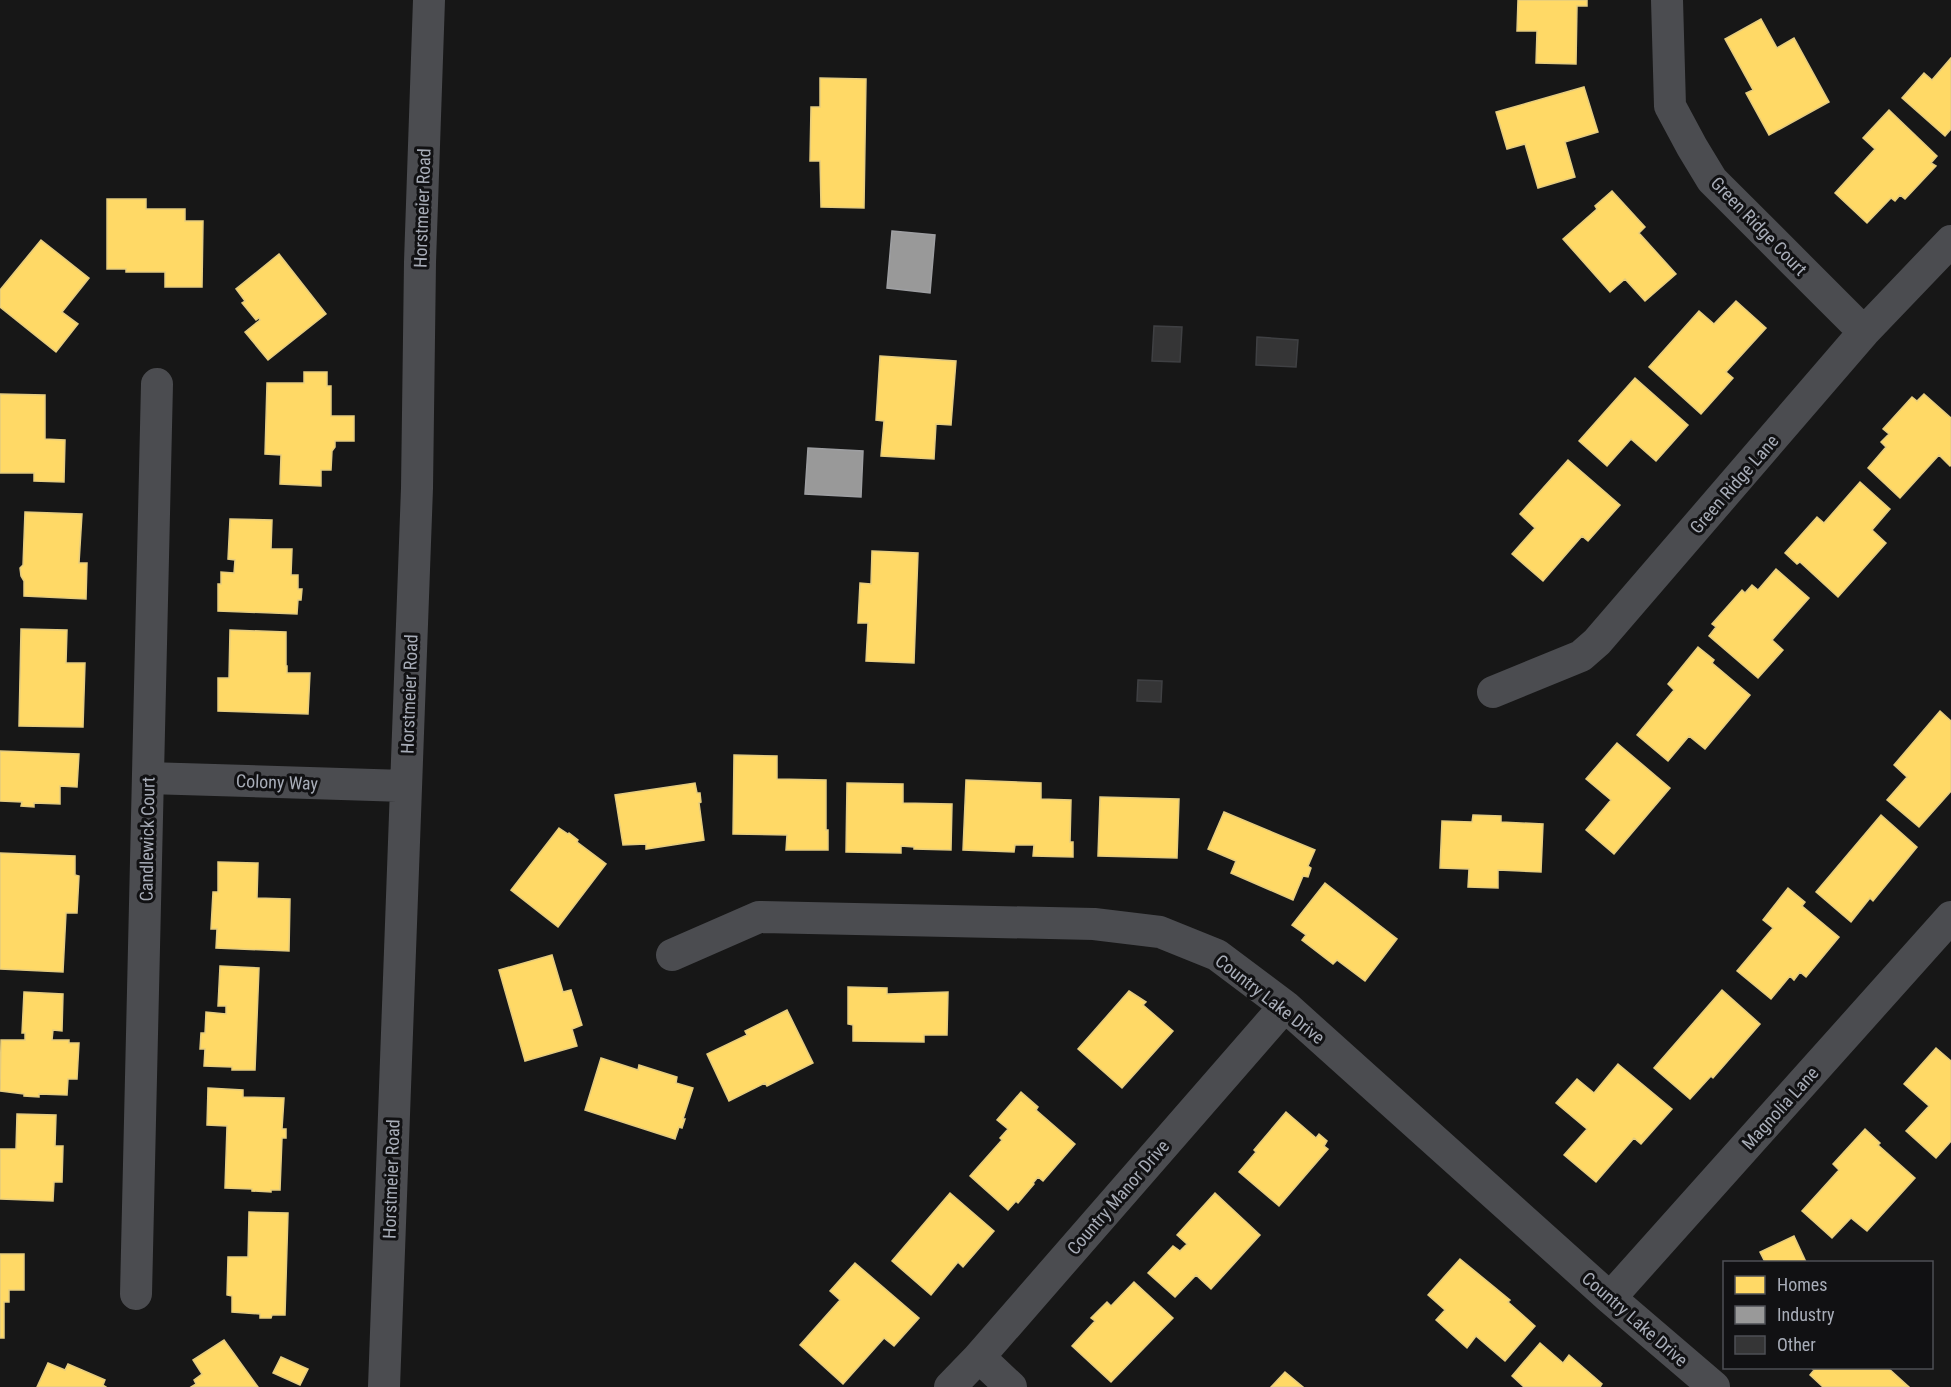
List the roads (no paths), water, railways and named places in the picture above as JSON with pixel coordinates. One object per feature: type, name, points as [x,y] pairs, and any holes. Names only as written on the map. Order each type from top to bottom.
[{"type":"street","name":"Horstmeier Road","points":[[384,1387],[417,488],[420,262],[429,0]]},
{"type":"street","name":"Green Ridge Court","points":[[1667,0],[1670,106],[1697,156],[1712,180],[1864,332]]},
{"type":"street","name":"Green Ridge Lane","points":[[1493,692],[1581,656],[1597,642],[1864,332],[1951,241]]},
{"type":"street","name":"Candlewick Court","points":[[136,1294],[157,384]]},
{"type":"street","name":"Colony Way","points":[[148,778],[405,786]]},
{"type":"street","name":"Country Lake Drive","points":[[672,955],[759,917],[1094,924],[1160,932],[1217,955],[1285,1006],[1610,1298],[1714,1387]]},
{"type":"street","name":"Magnolia Lane","points":[[1610,1298],[1951,917]]},
{"type":"street","name":"Country Manor Drive","points":[[950,1387],[1285,1006]]},
{"type":"street","points":[[978,1357],[1011,1387]]}]
